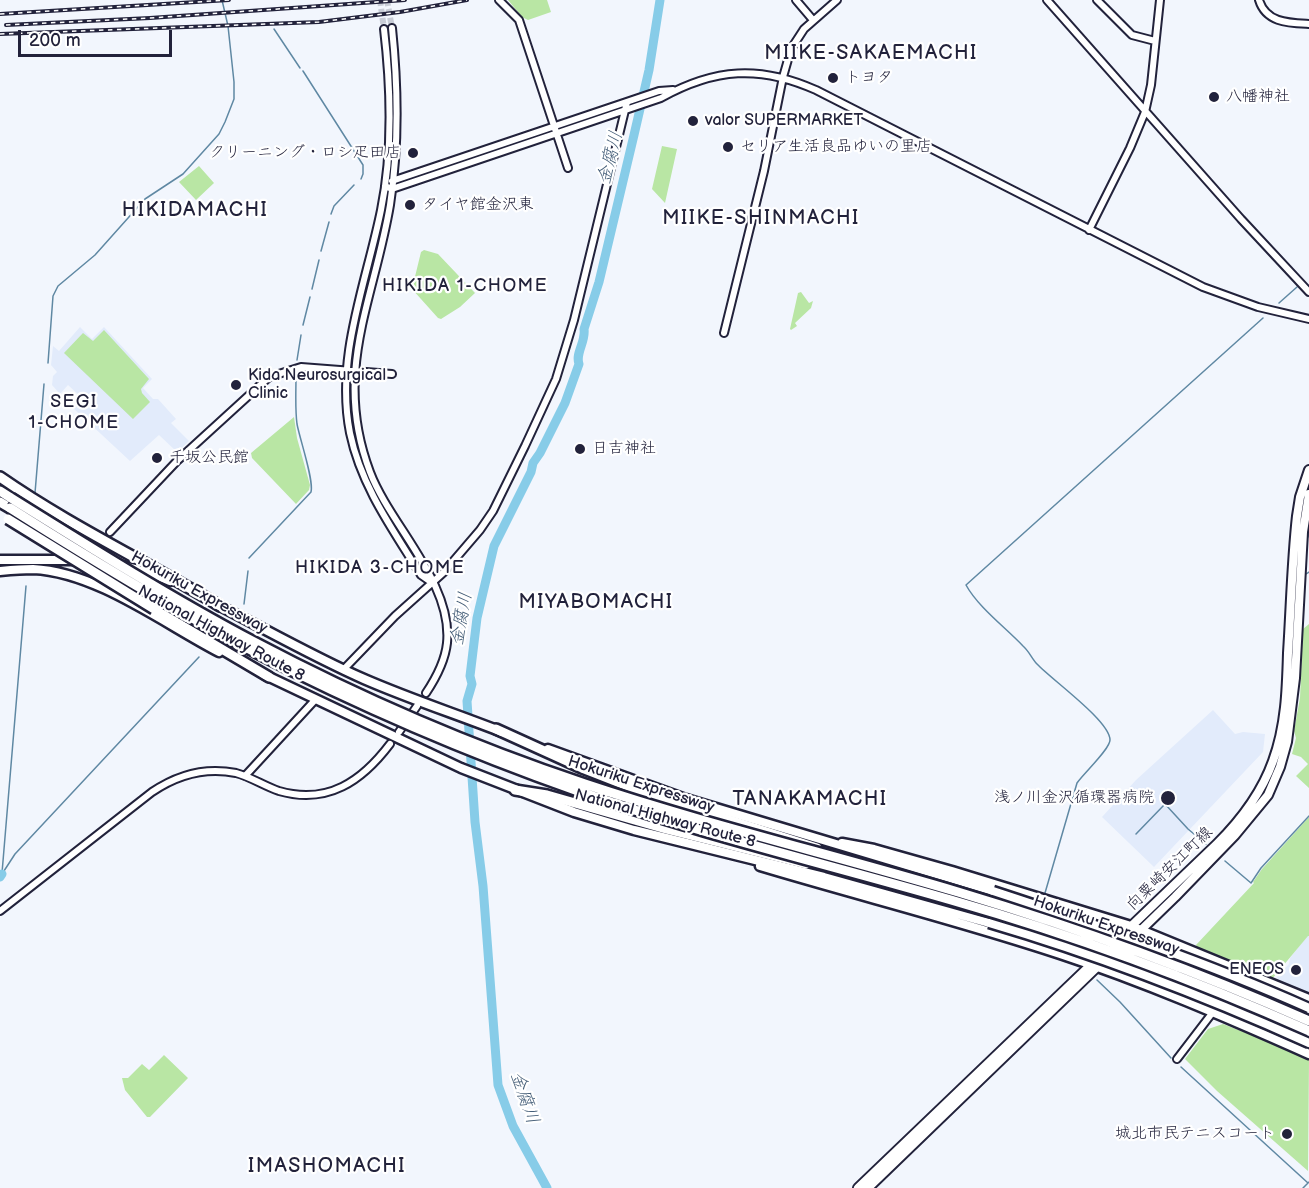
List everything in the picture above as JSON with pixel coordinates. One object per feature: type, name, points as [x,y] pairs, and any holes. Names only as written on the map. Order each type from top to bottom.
[{"type":"highway","points":[[0,477],[63,517],[109,537],[220,606]]},
{"type":"highway","name":"Hokuriku Expressway","points":[[0,491],[10,503],[140,588],[242,645],[328,688],[428,733],[525,772],[630,808],[1022,921],[1149,965],[1309,1031]]},
{"type":"highway","name":"Hokuriku Expressway","points":[[0,502],[10,503],[255,643],[432,726],[529,764],[633,800],[918,881],[1107,940],[1217,982],[1309,1021]]},
{"type":"highway","points":[[4,517],[269,677]]},
{"type":"highway","name":"National Highway Route 8","points":[[0,560],[67,559],[123,565],[158,576],[253,625],[396,693],[686,799],[993,891],[1107,928],[1261,987],[1309,1008]]},
{"type":"highway","name":"National Highway Route 8","points":[[0,571],[33,569],[82,580],[315,700],[461,768],[515,790],[604,821],[824,877],[988,923],[1112,963],[1208,999],[1309,1043]]},
{"type":"highway","points":[[495,729],[582,768],[666,800],[918,881]]},
{"type":"highway","points":[[515,790],[547,795],[666,829],[888,882]]},
{"type":"highway","points":[[820,840],[874,849],[1002,885],[1131,926],[1309,999]]},
{"type":"highway","points":[[710,849],[887,904],[960,923],[1094,966],[1213,1012],[1309,1054]]},
{"type":"main road","name":"向粟崎安江町線","points":[[868,1188],[1232,828],[1259,789],[1273,761],[1279,741],[1286,698],[1297,516],[1300,497],[1309,470]]},
{"type":"main road","name":"向粟崎安江町線","points":[[858,1188],[1094,966],[1140,931],[1235,835],[1268,795],[1287,742],[1295,678],[1303,532],[1309,495]]},
{"type":"street","points":[[500,0],[519,20],[568,168]]},
{"type":"street","points":[[796,0],[813,20]]},
{"type":"street","points":[[724,333],[791,49],[797,38],[813,20],[837,0]]},
{"type":"street","points":[[1047,0],[1145,112],[1309,292]]},
{"type":"street","points":[[1097,0],[1132,34],[1155,41]]},
{"type":"street","points":[[1089,230],[1130,148],[1145,112],[1151,85],[1160,0]]},
{"type":"street","points":[[1259,0],[1264,12],[1277,20],[1309,24]]},
{"type":"street","points":[[426,693],[440,669],[447,645],[445,618],[432,583],[427,571],[370,473],[356,423],[354,404],[354,371],[359,334],[386,224],[393,180],[397,103],[388,28],[389,98],[385,186],[350,337],[346,370],[346,400],[350,431],[363,475],[376,503],[421,575],[432,583]]},
{"type":"street","points":[[385,186],[392,189],[556,130],[628,106],[656,100],[677,89],[710,78],[751,72],[783,78],[816,90],[1223,296],[1309,320]]},
{"type":"street","points":[[628,106],[658,92],[677,89]]},
{"type":"street","points":[[344,669],[395,616],[444,572],[485,524],[538,420],[556,379],[584,283],[628,106]]},
{"type":"street","points":[[385,186],[393,180],[556,130]]},
{"type":"street","points":[[109,537],[177,461],[268,377],[301,367],[392,374]]},
{"type":"street","points":[[245,776],[315,700]]},
{"type":"street","points":[[399,732],[417,706]]},
{"type":"street","points":[[0,911],[164,784],[191,773],[235,773],[291,794],[308,795],[328,792],[347,785],[365,773],[390,744]]},
{"type":"street","points":[[1177,1059],[1213,1012]]},
{"type":"shaded area","points":[[80,327],[92,339],[104,327],[152,379],[143,388],[153,399],[158,399],[176,419],[171,423],[189,441],[177,452],[159,435],[130,461],[73,408],[82,398],[68,385],[60,394],[52,385],[53,376],[57,372],[51,365],[53,346],[59,351]]},
{"type":"shaded area","name":"浅ノ川金沢循環器病院","points":[[1213,710],[1235,734],[1243,732],[1265,734],[1263,752],[1154,867],[1102,817],[1136,780]]},
{"type":"shaded area","name":"ENEOS","points":[[1308,935],[1309,995],[1278,981],[1277,977],[1289,964],[1290,958]]},
{"type":"green space","points":[[508,0],[547,0],[551,12],[528,20],[522,17]]},
{"type":"green space","points":[[662,146],[677,149],[665,203],[652,189]]},
{"type":"green space","points":[[199,166],[214,183],[196,200],[179,182]]},
{"type":"green space","points":[[424,250],[438,254],[475,293],[460,307],[441,319],[412,289],[421,252]]},
{"type":"green space","points":[[801,292],[809,303],[813,301],[811,308],[791,330],[798,293]]},
{"type":"green space","points":[[104,330],[149,379],[141,389],[150,402],[133,419],[64,353],[83,333],[93,341]]},
{"type":"green space","points":[[294,417],[297,438],[310,485],[309,490],[296,504],[252,458],[251,453]]},
{"type":"green space","points":[[1309,624],[1309,788],[1296,776],[1308,764],[1301,757],[1292,754],[1300,698],[1303,629]]},
{"type":"green space","points":[[1309,817],[1309,936],[1272,979],[1198,949],[1196,945],[1254,883],[1262,869]]},
{"type":"green space","name":"城北市民テニスコート","points":[[1223,1024],[1309,1060],[1308,1171],[1217,1091],[1185,1059],[1208,1029]]},
{"type":"green space","points":[[164,1055],[188,1078],[150,1117],[147,1117],[125,1090],[122,1078],[128,1078],[142,1064],[149,1070]]},
{"type":"waterway","points":[[48,363],[53,296],[58,286],[95,255],[145,199],[183,174],[219,134],[225,122],[234,99],[234,82],[228,26],[222,0]]},
{"type":"waterway","name":"金腐川","points":[[547,1188],[513,1126],[498,1085],[467,701],[472,684],[470,676],[477,618],[494,546],[531,472],[533,463],[565,403],[579,364],[578,356],[584,338],[584,329],[599,282],[649,70],[660,0]]},
{"type":"waterway","points":[[274,29],[300,68]]},
{"type":"waterway","points":[[303,71],[363,165],[361,179]]},
{"type":"waterway","points":[[331,214],[334,206],[354,185]]},
{"type":"waterway","points":[[321,251],[329,222]]},
{"type":"waterway","points":[[312,289],[319,260]]},
{"type":"waterway","points":[[1279,303],[1297,287]]},
{"type":"waterway","points":[[303,325],[310,297]]},
{"type":"waterway","points":[[1045,893],[1077,783],[1101,755],[1110,740],[1101,722],[1037,664],[966,585],[1263,318]]},
{"type":"waterway","points":[[297,360],[301,335]]},
{"type":"waterway","points":[[249,558],[311,492],[309,469],[297,424],[296,377]]},
{"type":"waterway","points":[[35,493],[44,384]]},
{"type":"waterway","points":[[1308,537],[1309,531]]},
{"type":"waterway","points":[[244,604],[248,571]]},
{"type":"waterway","points":[[2,873],[26,586]]},
{"type":"waterway","points":[[2,874],[15,854],[199,657]]},
{"type":"waterway","points":[[1136,834],[1165,804],[1188,829],[1206,844]]},
{"type":"waterway","points":[[1225,861],[1251,883],[1261,868],[1309,816]]},
{"type":"waterway","points":[[1097,980],[1171,1058]]},
{"type":"waterway","points":[[1181,1067],[1308,1183]]},
{"type":"waterway","points":[[1303,1188],[1309,1182]]},
{"type":"tunnel","points":[[380,0],[384,29]]},
{"type":"tunnel","points":[[387,0],[392,28]]},
{"type":"railway","points":[[0,14],[229,0]]},
{"type":"railway","points":[[6,25],[150,18],[405,0]]},
{"type":"railway","points":[[0,34],[319,22],[400,12],[467,0]]},
{"type":"place","name":"トヨタ","points":[[833,78]]},
{"type":"place","name":"八幡神社","points":[[1214,97]]},
{"type":"place","name":"valor SUPERMARKET","points":[[693,121]]},
{"type":"place","name":"セリア生活良品ゆいの里店","points":[[728,147]]},
{"type":"place","name":"クリーニング・ロシ疋田店","points":[[413,153]]},
{"type":"place","name":"タイヤ館金沢東","points":[[410,205]]},
{"type":"place","name":"Kida Neurosurgical Clinic","points":[[236,385]]},
{"type":"place","name":"日吉神社","points":[[580,449]]},
{"type":"place","name":"千坂公民館","points":[[157,458]]},
{"type":"place","name":"浅ノ川金沢循環器病院","points":[[1168,798]]},
{"type":"place","name":"ENEOS","points":[[1296,970]]},
{"type":"place","name":"城北市民テニスコート","points":[[1287,1134]]},
{"type":"district","name":"MIIKE-SAKAEMACHI","points":[[871,54]]},
{"type":"district","name":"HIKIDAMACHI","points":[[195,211]]},
{"type":"district","name":"MIIKE-SHINMACHI","points":[[761,219]]},
{"type":"district","name":"HIKIDA 1-CHOME","points":[[465,286]]},
{"type":"district","name":"SEGI 1-CHOME","points":[[74,412]]},
{"type":"district","name":"HIKIDA 3-CHOME","points":[[380,568]]},
{"type":"district","name":"MIYABOMACHI","points":[[596,603]]},
{"type":"district","name":"TANAKAMACHI","points":[[810,800]]},
{"type":"district","name":"IMASHOMACHI","points":[[327,1167]]}]
